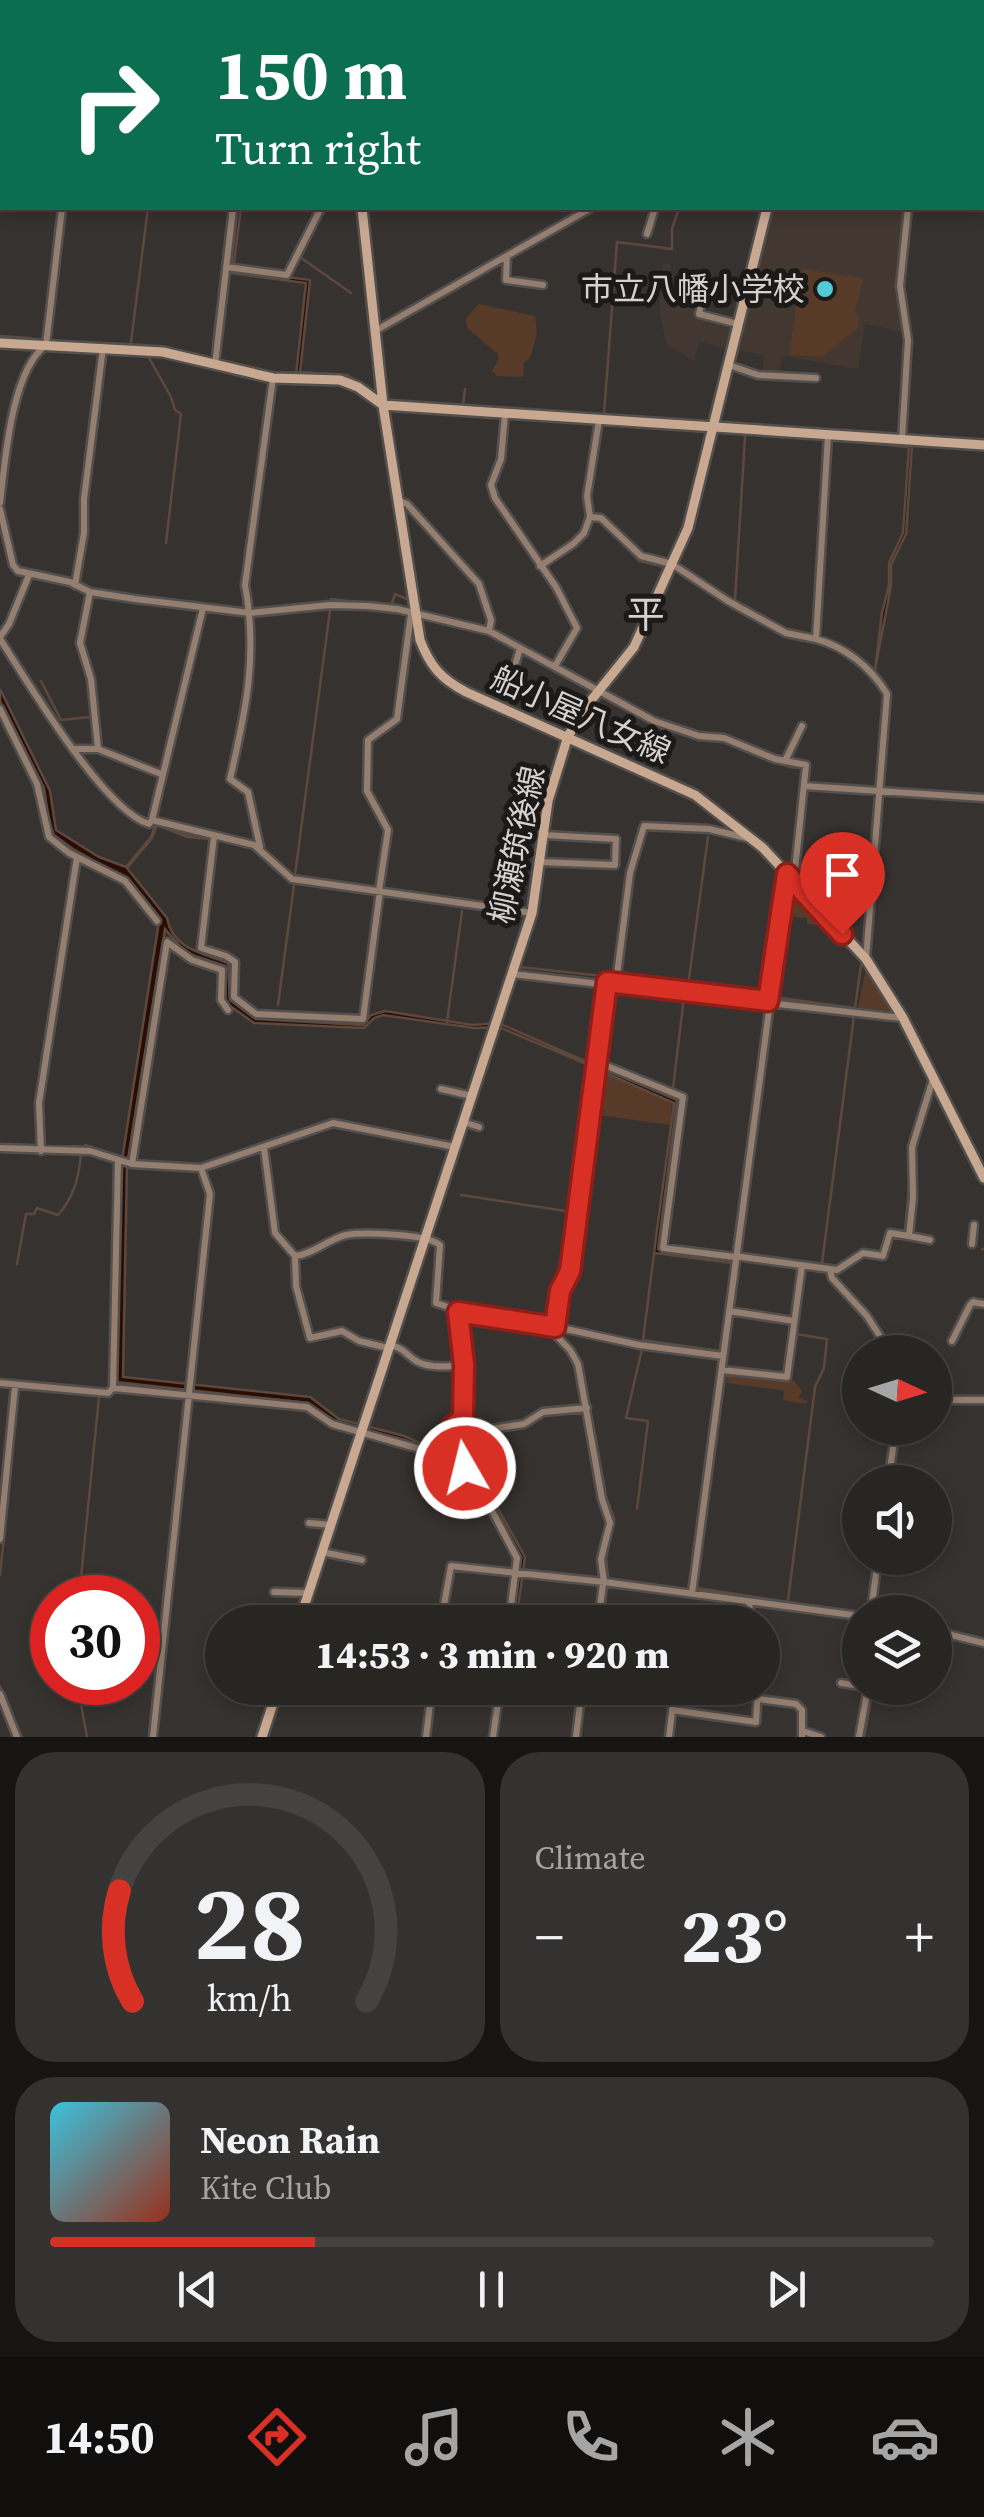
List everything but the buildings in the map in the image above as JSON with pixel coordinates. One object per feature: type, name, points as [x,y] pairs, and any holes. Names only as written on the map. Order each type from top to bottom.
[{"type":"main road","name":"船小屋八女線","points":[[362,210],[382,405],[413,614],[426,657],[445,682],[696,794],[753,839],[866,960],[903,1018],[978,1156],[984,1178]]},
{"type":"main road","name":"柳瀬筑後線","points":[[304,1605],[532,913],[548,802],[568,736],[634,647],[688,528],[766,210]]},
{"type":"main road","points":[[0,342],[163,352],[273,378],[340,380],[358,387],[382,405],[984,445]]},
{"type":"main road","points":[[262,1737],[272,1705]]},
{"type":"street","points":[[62,210],[46,346],[37,352],[16,403],[0,506],[13,565],[29,574],[75,584],[90,592],[203,608],[250,613],[330,605],[368,606],[489,631],[654,721],[673,723],[699,736],[724,738],[806,766],[791,878],[768,1001],[692,1593]]},
{"type":"street","points":[[214,366],[230,268],[233,210]]},
{"type":"street","points":[[230,268],[287,275],[320,210]]},
{"type":"street","points":[[374,332],[588,210]]},
{"type":"street","points":[[646,234],[654,210]]},
{"type":"street","points":[[902,440],[908,340],[900,286],[908,210]]},
{"type":"street","points":[[507,256],[506,280],[543,285]]},
{"type":"street","points":[[703,298],[699,314],[738,324]]},
{"type":"street","points":[[75,584],[103,348]]},
{"type":"street","points":[[728,365],[758,375],[816,378]]},
{"type":"street","points":[[260,848],[248,792],[230,779],[250,693],[250,613],[245,584],[273,378]]},
{"type":"street","points":[[504,414],[501,459],[491,485],[508,522],[577,628],[555,666]]},
{"type":"street","points":[[540,566],[584,533],[590,518],[587,496],[599,420]]},
{"type":"street","points":[[816,638],[828,435]]},
{"type":"street","points":[[397,499],[407,504],[478,584],[491,620],[489,631]]},
{"type":"street","points":[[590,518],[601,518],[641,556],[672,564],[786,633],[842,648],[881,684],[887,694],[866,960]]},
{"type":"street","points":[[29,574],[0,638],[75,749],[128,813],[149,824],[203,608]]},
{"type":"street","points":[[90,592],[80,643],[91,679],[98,748]]},
{"type":"street","points":[[214,836],[200,948],[235,962],[234,997],[256,1014],[362,1019],[388,830],[368,791],[366,752],[368,740],[398,719],[413,614]]},
{"type":"street","points":[[508,690],[520,648]]},
{"type":"street","points":[[0,709],[36,784],[46,832],[56,844],[124,881],[157,921]]},
{"type":"street","points":[[785,761],[802,726]]},
{"type":"street","points":[[75,749],[98,748],[162,774]]},
{"type":"street","points":[[804,786],[984,798]]},
{"type":"street","points":[[152,820],[260,848],[292,879],[532,913]]},
{"type":"street","points":[[551,1327],[560,1291],[570,1271],[596,1062],[630,872],[644,826],[709,829],[753,839]]},
{"type":"street","points":[[540,862],[615,865],[616,839],[544,834]]},
{"type":"street","points":[[41,1151],[39,1103],[78,857]]},
{"type":"street","points":[[132,1164],[167,942],[192,960],[220,968],[224,976],[221,1000],[228,1010]]},
{"type":"street","points":[[510,974],[612,982],[903,1018]]},
{"type":"street","points":[[596,1062],[683,1097],[663,1248],[837,1270],[863,1252],[883,1256],[890,1233],[930,1240]]},
{"type":"street","points":[[908,1236],[913,1198],[912,1147],[933,1079]]},
{"type":"street","points":[[441,1089],[472,1096]]},
{"type":"street","points":[[463,1122],[478,1127]]},
{"type":"street","points":[[0,1148],[90,1152],[132,1164],[201,1168],[333,1124],[455,1148]]},
{"type":"street","points":[[264,1148],[275,1233],[295,1256],[296,1286],[310,1338],[342,1331],[359,1341],[404,1349],[417,1362],[448,1367],[464,1364]]},
{"type":"street","points":[[113,1388],[118,1161]]},
{"type":"street","points":[[153,1737],[210,1194],[201,1168]]},
{"type":"street","points":[[972,1244],[974,1225]]},
{"type":"street","points":[[295,1256],[349,1234],[426,1237],[440,1245],[436,1303],[458,1312],[723,1356]]},
{"type":"street","points":[[721,1370],[787,1377],[802,1264]]},
{"type":"street","points":[[830,1270],[832,1278],[879,1335]]},
{"type":"street","points":[[952,1341],[973,1302],[984,1304]]},
{"type":"street","points":[[728,1311],[794,1320]]},
{"type":"street","points":[[458,1312],[464,1364],[457,1424],[464,1464],[517,1558],[519,1575],[513,1605]]},
{"type":"street","points":[[551,1327],[578,1364],[602,1498],[610,1516],[601,1559],[604,1583],[601,1605]]},
{"type":"street","points":[[0,1383],[108,1392],[113,1388],[189,1390],[307,1407],[332,1424],[426,1447],[457,1424],[480,1423],[491,1429],[524,1424],[544,1412],[587,1408]]},
{"type":"street","points":[[0,1539],[15,1386]]},
{"type":"street","points":[[952,1400],[984,1400]]},
{"type":"street","points":[[310,1523],[330,1525]]},
{"type":"street","points":[[322,1552],[362,1560]]},
{"type":"street","points":[[444,1605],[450,1566],[842,1614]]},
{"type":"street","points":[[274,1592],[308,1594]]},
{"type":"street","points":[[952,1636],[984,1644]]},
{"type":"street","points":[[0,1694],[18,1737]]},
{"type":"street","points":[[780,1702],[796,1704],[802,1710],[802,1734],[821,1737]]},
{"type":"street","points":[[426,1737],[430,1705]]},
{"type":"street","points":[[494,1737],[498,1705]]},
{"type":"street","points":[[576,1737],[580,1705]]},
{"type":"street","points":[[669,1737],[673,1705]]},
{"type":"street","points":[[672,1710],[756,1722],[758,1705]]},
{"type":"street","points":[[858,1737],[862,1705]]},
{"type":"shaded area","points":[[241,210],[233,270],[310,280],[300,372],[347,375],[369,387],[347,378],[296,375],[306,283],[230,273]]},
{"type":"shaded area","name":"市立八幡小学校","points":[[772,210],[906,210],[898,283],[904,332],[865,324],[858,369],[783,356],[779,374],[762,372],[764,355],[736,350]]},
{"type":"shaded area","points":[[663,264],[670,264],[670,294],[700,301],[697,314],[736,325],[730,349],[699,342],[694,361],[666,344],[659,307]]},
{"type":"shaded area","points":[[802,269],[863,278],[855,312],[859,315],[858,328],[822,357],[789,355]]},
{"type":"shaded area","points":[[479,304],[535,316],[537,334],[530,358],[524,362],[523,377],[497,376],[492,371],[498,354],[467,328],[466,318]]},
{"type":"shaded area","points":[[832,440],[912,445],[906,534],[891,565],[891,586],[875,670],[889,563],[903,533],[909,447]]},
{"type":"shaded area","points":[[0,689],[50,791],[56,830],[99,857],[126,867],[151,837],[156,823],[185,835],[210,839],[187,837],[157,825],[152,838],[127,868],[167,918],[182,944],[228,963],[230,1000],[256,1019],[363,1025],[371,1015],[385,1011],[472,1025],[498,1023],[592,1064],[499,1027],[474,1028],[383,1015],[364,1028],[254,1023],[226,1003],[225,966],[186,953],[165,929],[127,1165],[123,1377],[310,1397],[339,1419],[404,1436],[475,1467],[525,1557],[518,1605],[514,1605],[521,1557],[473,1471],[405,1440],[334,1422],[307,1403],[116,1382],[121,1167],[159,921],[128,880],[54,835],[44,788],[0,701]]},
{"type":"shaded area","points":[[789,882],[829,924],[829,926],[785,916]]},
{"type":"shaded area","points":[[866,968],[894,1011],[858,1008]]},
{"type":"shaded area","points":[[600,1067],[677,1100],[658,1249],[731,1260],[730,1263],[654,1253],[674,1103],[599,1070]]},
{"type":"shaded area","points":[[599,1070],[672,1100],[670,1125],[593,1114]]},
{"type":"shaded area","points":[[728,1373],[794,1380],[802,1391],[799,1398],[808,1401],[806,1404],[783,1400],[784,1391],[780,1390],[727,1383]]},
{"type":"waterway","points":[[131,342],[148,210]]},
{"type":"waterway","points":[[604,414],[617,242],[672,249],[672,229],[678,210]]},
{"type":"waterway","points":[[300,257],[351,293]]},
{"type":"waterway","points":[[0,336],[31,338]]},
{"type":"waterway","points":[[101,343],[144,348]]},
{"type":"waterway","points":[[82,487],[99,351]]},
{"type":"waterway","points":[[148,356],[175,410],[181,414],[166,543]]},
{"type":"waterway","points":[[281,373],[298,372]]},
{"type":"waterway","points":[[463,405],[465,389]]},
{"type":"waterway","points":[[590,499],[601,428]]},
{"type":"waterway","points":[[735,600],[745,437]]},
{"type":"waterway","points":[[912,445],[960,448]]},
{"type":"waterway","points":[[968,449],[984,450]]},
{"type":"waterway","points":[[614,534],[639,561],[665,567]]},
{"type":"waterway","points":[[389,605],[395,594],[407,599]]},
{"type":"waterway","points":[[331,599],[376,604]]},
{"type":"waterway","points":[[295,875],[330,610]]},
{"type":"waterway","points":[[41,681],[61,720],[90,717]]},
{"type":"waterway","points":[[659,719],[668,721]]},
{"type":"waterway","points":[[788,767],[800,768]]},
{"type":"waterway","points":[[688,986],[708,837]]},
{"type":"waterway","points":[[278,1005],[294,885]]},
{"type":"waterway","points":[[447,1022],[462,911]]},
{"type":"waterway","points":[[774,997],[855,1008],[861,965]]},
{"type":"waterway","points":[[519,967],[612,977]]},
{"type":"waterway","points":[[621,978],[765,996]]},
{"type":"waterway","points":[[673,1088],[684,997]]},
{"type":"waterway","points":[[822,1263],[854,1016]]},
{"type":"waterway","points":[[85,1145],[112,1154]]},
{"type":"waterway","points":[[17,1264],[26,1214],[34,1214],[37,1208],[58,1215],[75,1186],[81,1154]]},
{"type":"waterway","points":[[905,1231],[909,1185]]},
{"type":"waterway","points":[[461,1195],[572,1212],[559,1287]]},
{"type":"waterway","points":[[654,1254],[643,1340],[719,1351]]},
{"type":"waterway","points":[[788,1601],[815,1387],[824,1368],[827,1339],[796,1334],[805,1271]]},
{"type":"waterway","points":[[637,1509],[648,1421],[626,1418],[642,1349]]},
{"type":"waterway","points":[[724,1373],[696,1588],[842,1610]]},
{"type":"waterway","points":[[81,1575],[99,1397]]},
{"type":"waterway","points":[[149,1737],[183,1408]]},
{"type":"waterway","points":[[595,1434],[606,1497],[614,1518],[606,1558],[605,1605]]},
{"type":"waterway","points":[[0,1575],[7,1506]]},
{"type":"waterway","points":[[952,1639],[957,1640]]},
{"type":"waterway","points":[[0,1686],[22,1737]]},
{"type":"waterway","points":[[81,1705],[87,1737]]},
{"type":"waterway","points":[[864,1737],[870,1705]]},
{"type":"place","name":"市立八幡小学校","points":[[825,289]]},
{"type":"district","name":"平","points":[[646,615]]},
{"type":"route","points":[[465,1468],[453,1426],[463,1418],[464,1364],[458,1312],[555,1327],[560,1291],[570,1271],[607,982],[768,1001],[787,874],[842,934]]}]
